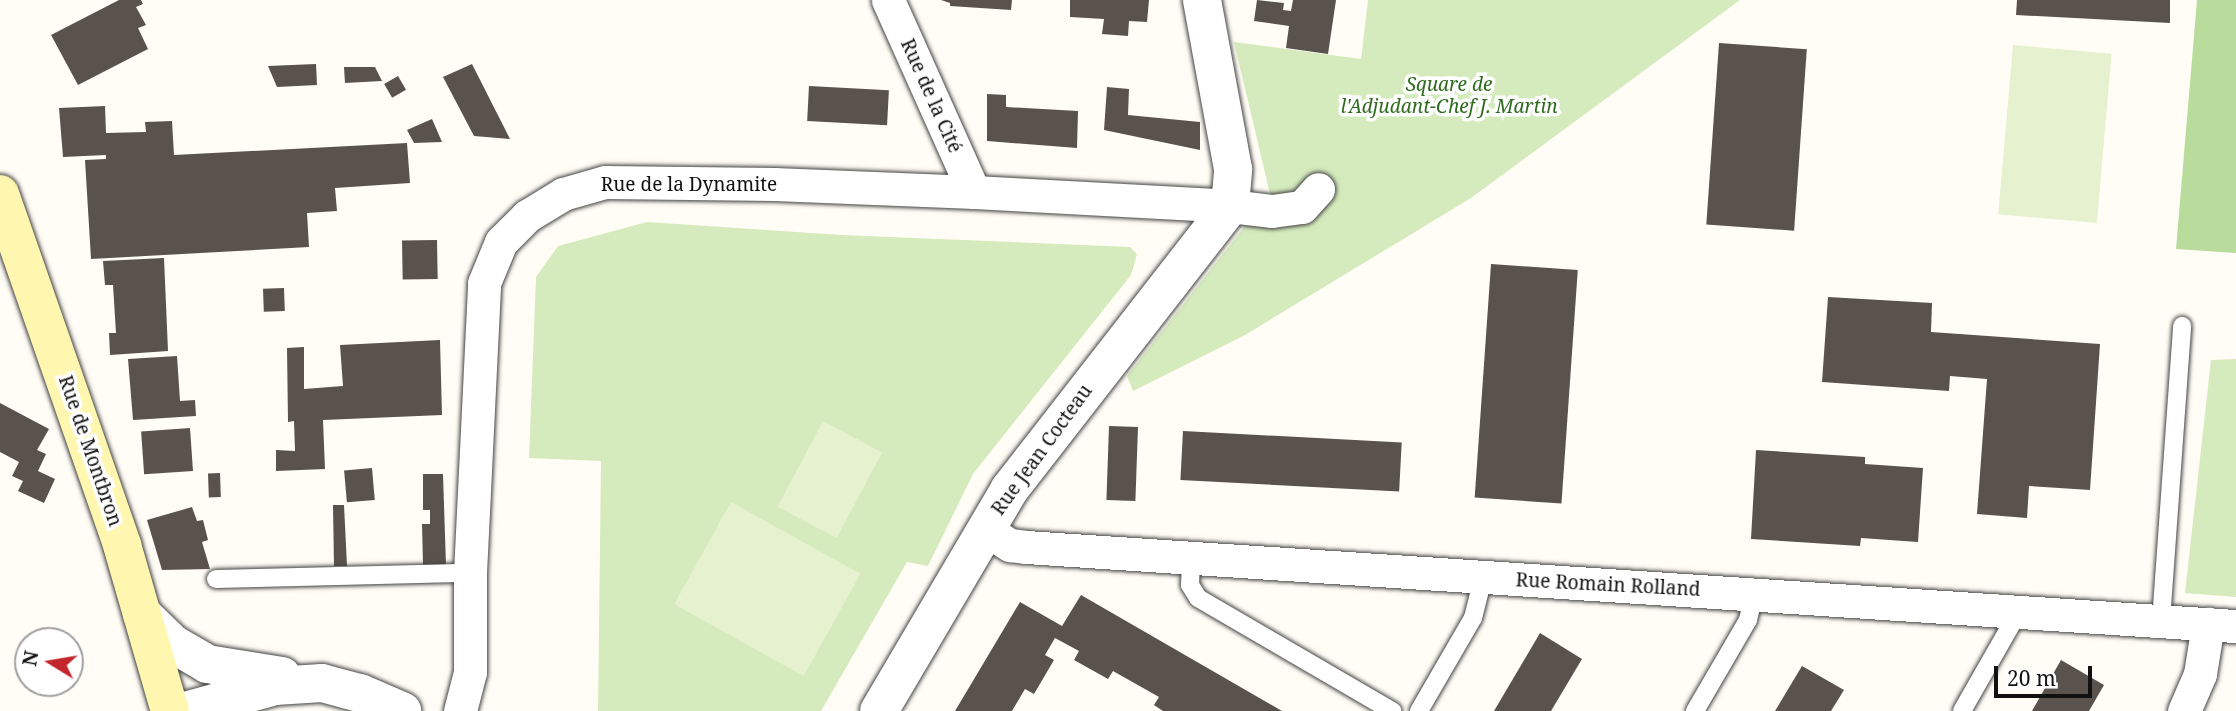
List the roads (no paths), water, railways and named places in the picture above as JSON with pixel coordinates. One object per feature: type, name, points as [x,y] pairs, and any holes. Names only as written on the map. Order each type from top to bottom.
[{"type":"main road","name":"Rue de Montbron","points":[[0,194],[122,545],[170,711]]},
{"type":"street","name":"Rue de la Cité","points":[[888,0],[974,192]]},
{"type":"street","points":[[1202,0],[1233,169],[1230,205]]},
{"type":"street","name":"Rue de la Dynamite","points":[[460,711],[470,672],[470,573],[484,283],[501,242],[527,215],[563,194],[605,182],[974,192],[1230,205],[1272,211],[1302,207],[1318,189]]},
{"type":"street","name":"Rue Jean Cocteau","points":[[878,711],[985,529],[1039,448],[1230,205]]},
{"type":"street","name":"Rue Romain Rolland","points":[[985,529],[1010,545],[2222,625]]},
{"type":"street","points":[[142,614],[173,643],[207,664],[322,683],[360,693],[402,711]]},
{"type":"street","points":[[2184,711],[2222,625]]},
{"type":"street","points":[[185,711],[275,686],[322,683]]},
{"type":"lane","points":[[2161,621],[2182,326]]},
{"type":"lane","points":[[1191,558],[1191,585],[1198,598],[1392,711]]},
{"type":"lane","points":[[216,579],[470,573]]},
{"type":"lane","points":[[1419,711],[1473,618],[1483,578]]},
{"type":"lane","points":[[1695,711],[1748,620],[1754,594]]},
{"type":"lane","points":[[1962,711],[2018,613]]},
{"type":"park label","name":"Square de l'Adjudant-Chef J. Martin","points":[[1449,96]]}]
